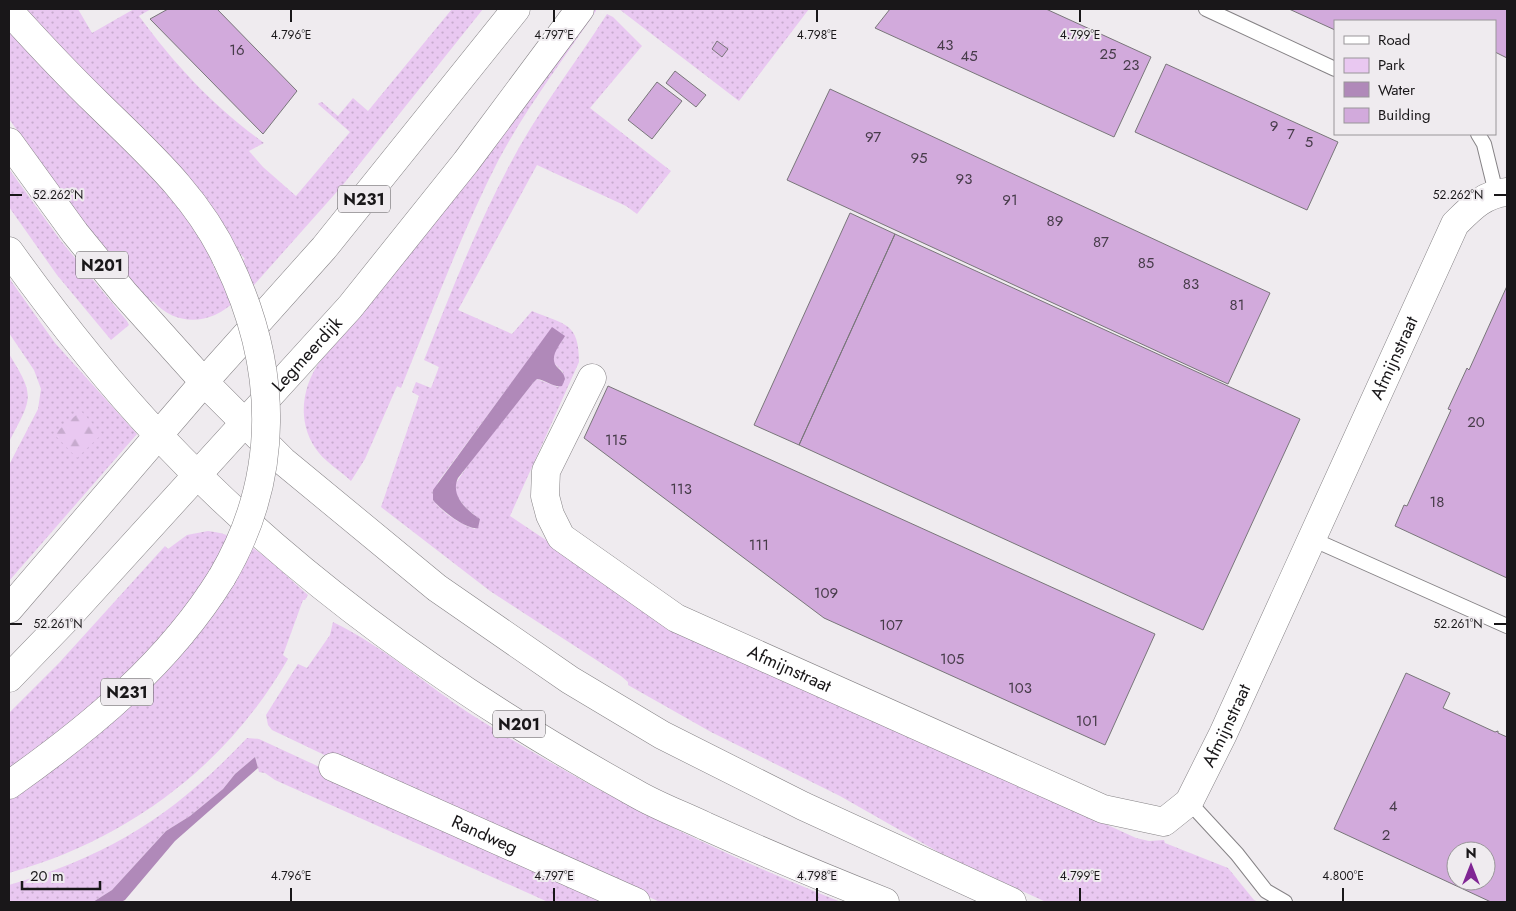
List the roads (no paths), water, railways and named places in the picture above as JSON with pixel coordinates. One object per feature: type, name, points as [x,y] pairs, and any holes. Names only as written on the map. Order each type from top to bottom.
[{"type":"main road","name":"N231","points":[[9,609],[204,382],[324,248],[516,9]]},
{"type":"main road","name":"Legmeerdijk","points":[[9,678],[198,475],[350,307],[466,162],[580,9]]},
{"type":"main road","name":"N231","points":[[9,11],[66,73],[154,159],[198,208],[214,231],[240,286],[256,332],[266,394],[266,451],[254,508],[246,531],[222,577],[201,611],[142,678],[80,731],[9,785]]},
{"type":"main road","name":"N201","points":[[9,142],[75,233],[124,294],[204,382],[283,462],[436,588],[570,680],[680,744],[803,806],[1012,902]]},
{"type":"main road","name":"Afmijnstraat","points":[[592,378],[546,471],[545,496],[550,515],[562,537],[676,618],[1102,809],[1164,822],[1188,802],[1223,734],[1455,224],[1477,202],[1502,192]]},
{"type":"main road","name":"N201","points":[[9,251],[84,350],[158,435],[198,475],[313,580],[360,617],[448,680],[637,795],[783,862],[885,902]]},
{"type":"main road","name":"Randweg","points":[[333,767],[636,902]]},
{"type":"lane","points":[[1206,9],[1334,69]]},
{"type":"lane","points":[[1479,135],[1484,144],[1502,192]]},
{"type":"lane","points":[[1312,539],[1507,626]]},
{"type":"lane","points":[[1188,802],[1237,854],[1266,892],[1285,902]]},
{"type":"water","points":[[552,327],[565,336],[555,352],[554,361],[565,379],[562,386],[559,386],[537,379],[458,478],[456,490],[461,502],[480,519],[478,528],[467,526],[436,504],[433,500],[433,490]]},
{"type":"water","points":[[255,757],[258,768],[175,841],[125,900],[121,902],[93,902],[112,890],[166,831],[190,816],[223,789],[235,774]]}]
